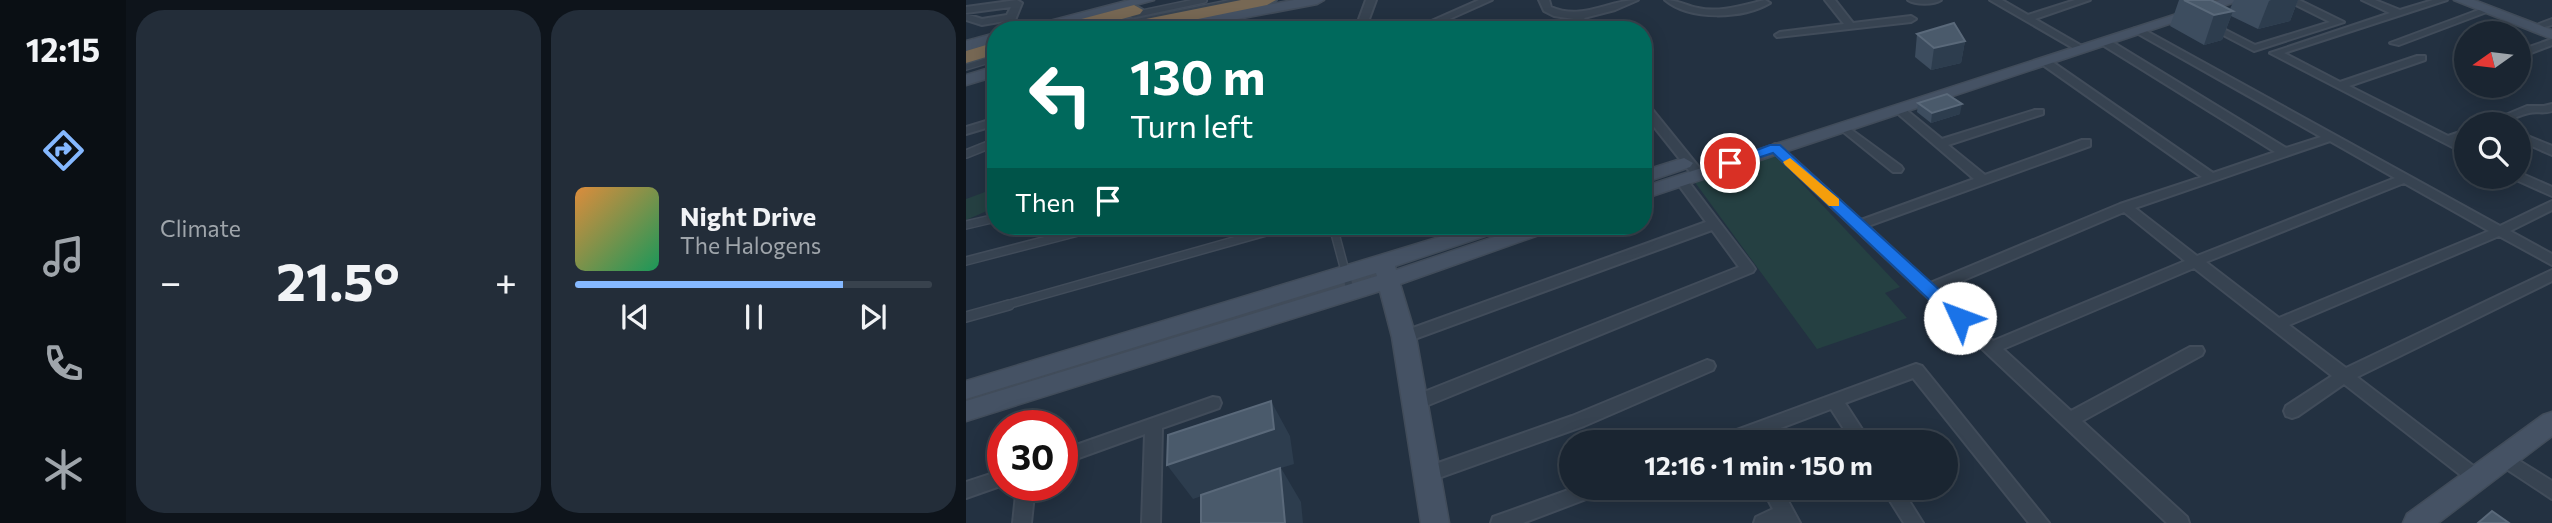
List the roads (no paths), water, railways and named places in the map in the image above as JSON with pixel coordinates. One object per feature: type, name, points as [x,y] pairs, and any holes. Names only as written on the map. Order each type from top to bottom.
[{"type":"highway","points":[[1088,21],[1144,2],[1181,0]]},
{"type":"highway","points":[[1161,21],[1267,0]]},
{"type":"highway","points":[[966,57],[987,51]]},
{"type":"highway","points":[[966,72],[987,66]]},
{"type":"street","points":[[966,12],[973,0]]},
{"type":"street","points":[[1203,21],[1317,0]]},
{"type":"street","points":[[1363,21],[1371,0]]},
{"type":"street","points":[[1437,21],[1487,0]]},
{"type":"street","points":[[1544,0],[1547,9],[1555,14],[1578,17],[1633,0]]},
{"type":"street","points":[[1670,0],[1681,8],[1699,12],[1723,12],[1756,3]]},
{"type":"street","points":[[1830,0],[1851,27]]},
{"type":"street","points":[[1913,0],[1937,0]]},
{"type":"street","points":[[1995,0],[2076,46]]},
{"type":"street","points":[[2027,18],[2085,0]]},
{"type":"street","points":[[2194,7],[2254,48],[2339,22],[2291,0]]},
{"type":"street","points":[[2367,0],[2400,14]]},
{"type":"street","points":[[2404,0],[2421,7]]},
{"type":"street","points":[[2442,0],[2275,53],[2454,144]]},
{"type":"street","points":[[2461,0],[2550,27]]},
{"type":"street","points":[[1061,21],[1144,2]]},
{"type":"street","points":[[1652,189],[1681,180],[1694,168],[2194,7],[2219,2]]},
{"type":"street","points":[[966,12],[1014,3],[1018,6],[1010,21]]},
{"type":"street","points":[[2395,43],[2484,5]]},
{"type":"street","points":[[1652,175],[1694,168],[1845,128],[2047,62],[2076,46],[2105,42],[2194,7]]},
{"type":"street","points":[[966,12],[978,22],[1012,18]]},
{"type":"street","points":[[1578,17],[1581,21]]},
{"type":"street","points":[[1780,35],[1911,19]]},
{"type":"street","points":[[2138,30],[2552,260]]},
{"type":"street","points":[[966,46],[987,40]]},
{"type":"street","points":[[2105,42],[2285,152]]},
{"type":"street","points":[[2531,50],[2552,42]]},
{"type":"street","points":[[2339,86],[2421,58]]},
{"type":"street","points":[[2047,62],[2211,177]]},
{"type":"street","points":[[966,80],[987,74]]},
{"type":"street","points":[[2522,112],[2531,108],[2544,110],[2552,107]]},
{"type":"street","points":[[1900,110],[1983,180]]},
{"type":"street","points":[[1938,144],[2039,111]]},
{"type":"street","points":[[1652,123],[1694,168]]},
{"type":"street","points":[[966,131],[987,124]]},
{"type":"street","points":[[1845,128],[1897,169]]},
{"type":"street","points":[[1929,289],[2125,207],[2331,137]]},
{"type":"street","points":[[2448,141],[2454,139]]},
{"type":"street","points":[[2531,141],[2552,151]]},
{"type":"street","points":[[1859,226],[2086,143]]},
{"type":"street","points":[[1775,148],[2180,523]]},
{"type":"street","points":[[2535,185],[2552,177]]},
{"type":"street","points":[[1991,348],[2197,261],[2406,178]]},
{"type":"street","points":[[1415,403],[1748,269],[1712,225],[1711,218],[1681,180]]},
{"type":"street","points":[[2531,183],[2552,192]]},
{"type":"street","points":[[2278,324],[2502,230],[2552,205]]},
{"type":"street","points":[[2125,207],[2477,479]]},
{"type":"street","points":[[1404,337],[1712,225]]},
{"type":"street","points":[[1387,271],[1474,235]]},
{"type":"street","points":[[966,411],[1387,271],[1514,235]]},
{"type":"street","points":[[1387,271],[1404,337],[1435,523]]},
{"type":"street","points":[[2292,411],[2344,376],[2552,275]]},
{"type":"street","points":[[966,390],[1349,284]]},
{"type":"street","points":[[2068,421],[2196,351]]},
{"type":"street","points":[[1427,474],[1578,421],[1707,366]]},
{"type":"street","points":[[1763,430],[1833,400],[1916,370],[2035,522]]},
{"type":"street","points":[[1833,400],[1853,430]]},
{"type":"street","points":[[1078,451],[1213,403]]},
{"type":"street","points":[[2417,523],[2552,422]]},
{"type":"street","points":[[1151,523],[1154,424]]},
{"type":"street","points":[[2505,459],[2552,491]]},
{"type":"street","points":[[966,490],[987,483]]},
{"type":"street","points":[[1500,523],[1562,500]]},
{"type":"street","points":[[1762,523],[1788,518],[1778,500]]},
{"type":"street","points":[[1899,500],[1914,523]]},
{"type":"street","points":[[1022,523],[1024,501]]},
{"type":"lane","points":[[1113,21],[1204,0]]},
{"type":"lane","points":[[1139,21],[1243,0]]},
{"type":"lane","points":[[966,65],[987,59]]},
{"type":"lane","points":[[966,154],[987,146]]},
{"type":"lane","points":[[966,226],[987,220]]},
{"type":"lane","points":[[966,261],[1066,235]]},
{"type":"lane","points":[[966,317],[1255,235]]},
{"type":"lane","points":[[1335,235],[1349,284]]}]
